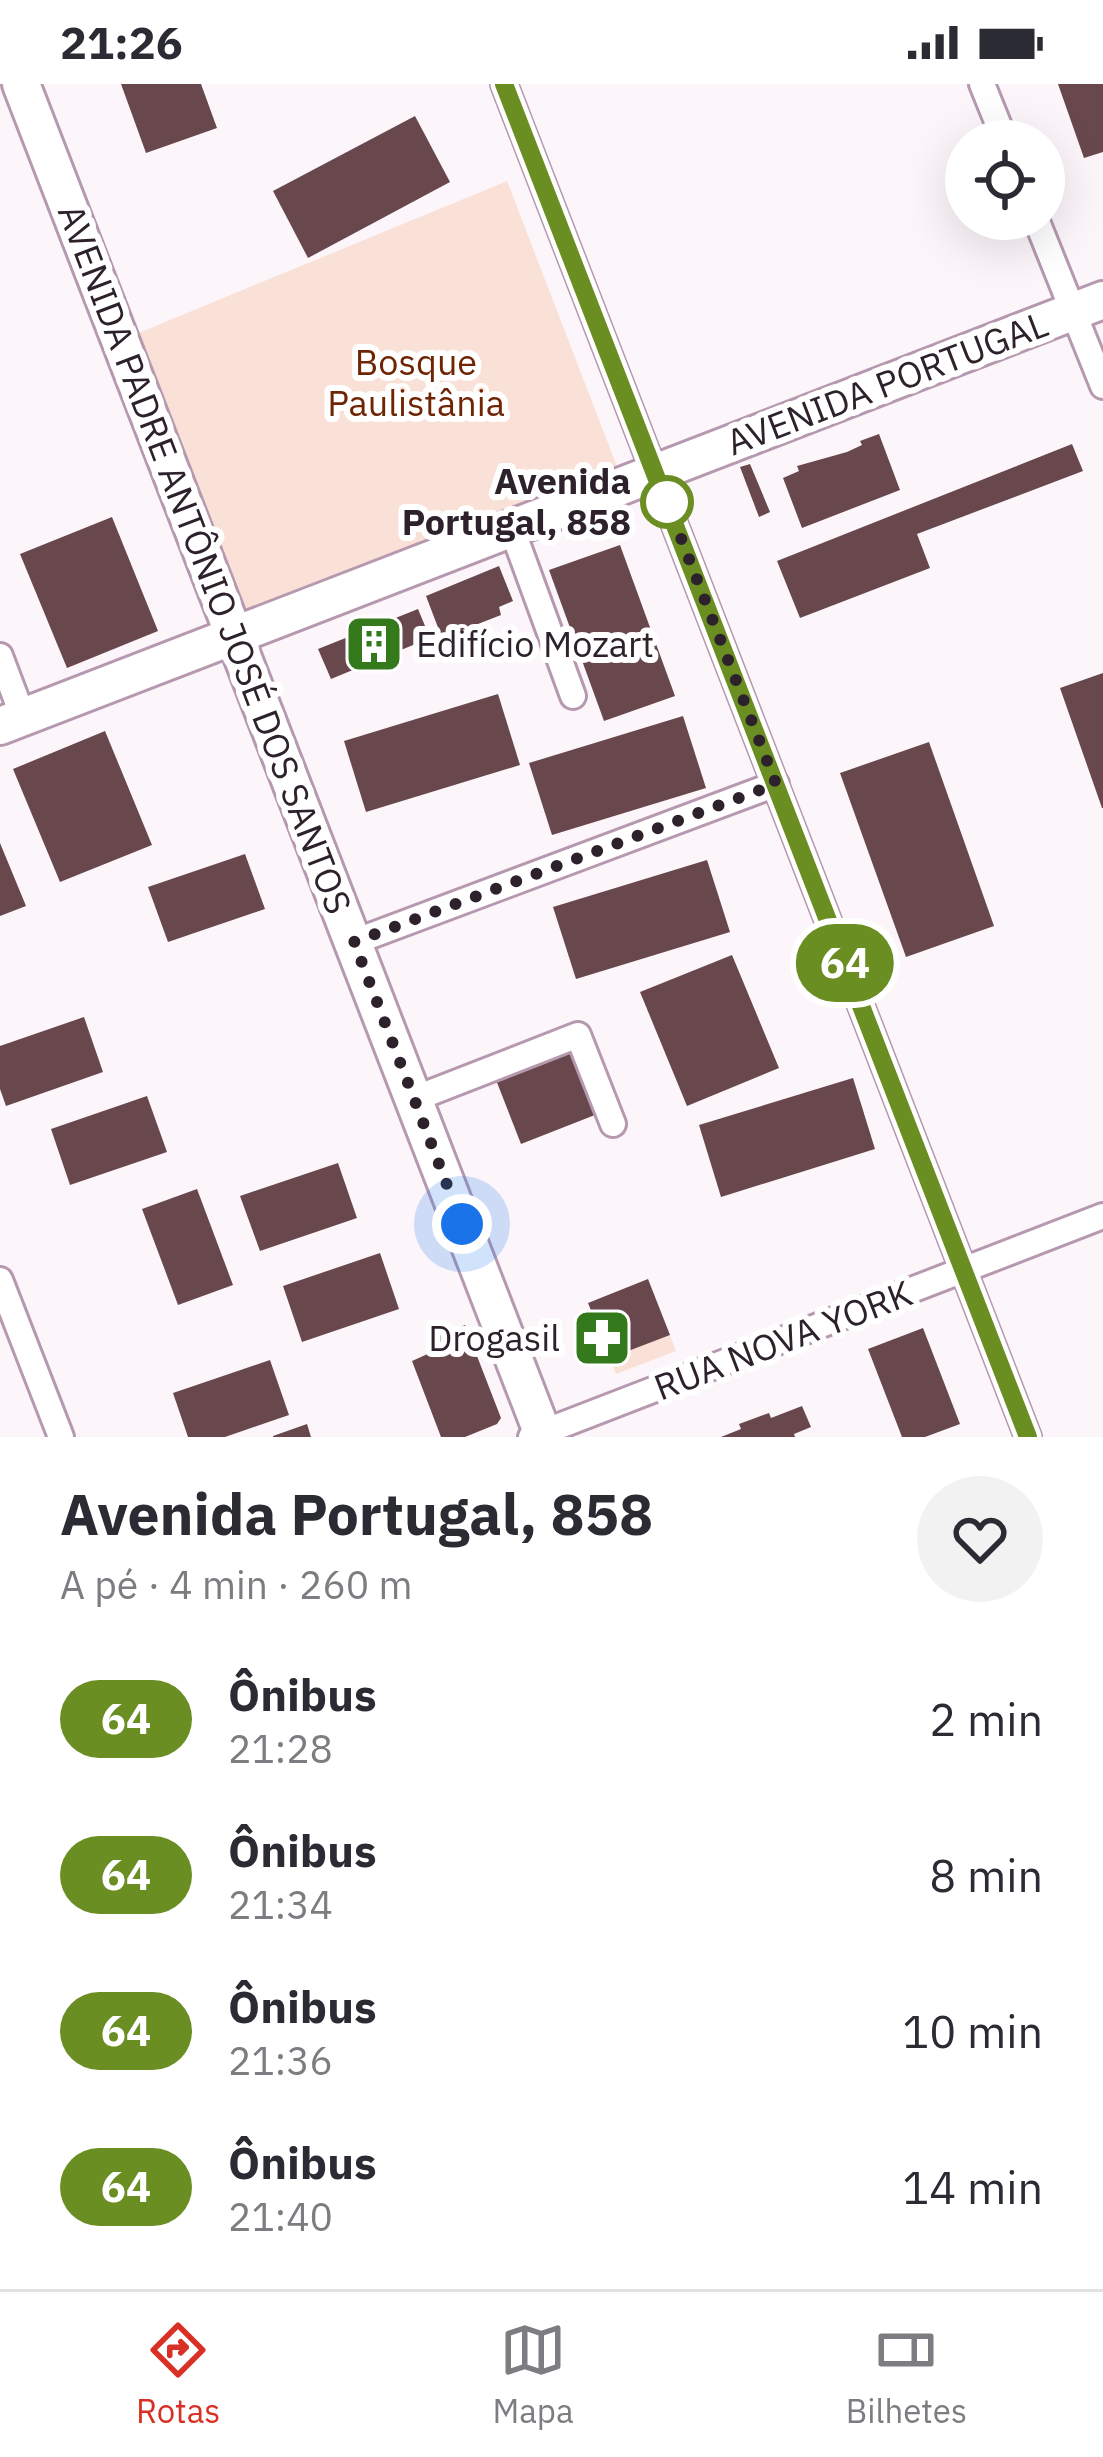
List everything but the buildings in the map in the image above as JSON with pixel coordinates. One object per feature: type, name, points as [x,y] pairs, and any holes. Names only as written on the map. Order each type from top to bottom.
[{"type":"street","name":"AVENIDA PADRE ANTÔNIO JOSÉ DOS SANTOS","points":[[21,84],[354,942],[539,1436]]},
{"type":"street","points":[[504,84],[1028,1437]]},
{"type":"street","points":[[982,84],[997,120]]},
{"type":"street","points":[[1049,240],[1088,305],[1103,386]]},
{"type":"street","name":"AVENIDA PORTUGAL","points":[[12,722],[1088,305]]},
{"type":"street","points":[[512,529],[573,696]]},
{"type":"street","points":[[0,656],[12,722]]},
{"type":"street","points":[[354,942],[776,784]]},
{"type":"street","points":[[414,1099],[578,1035],[613,1124]]},
{"type":"street","name":"RUA NOVA YORK","points":[[539,1436],[1103,1216]]},
{"type":"street","points":[[0,1280],[61,1437]]},
{"type":"green space","name":"Bosque Paulistânia","points":[[507,181],[618,469],[246,611],[136,334]]},
{"type":"green space","points":[[670,1335],[676,1351],[616,1374],[610,1358]]},
{"type":"bus line","name":"64","points":[[504,84],[1028,1437]]},
{"type":"place","name":"Avenida Portugal, 858","points":[[667,502]]},
{"type":"place","name":"Edifício Mozart","points":[[374,644]]},
{"type":"place","name":"Drogasil","points":[[602,1338]]},
{"type":"route","points":[[462,1224],[354,942],[776,784],[667,502]]}]
